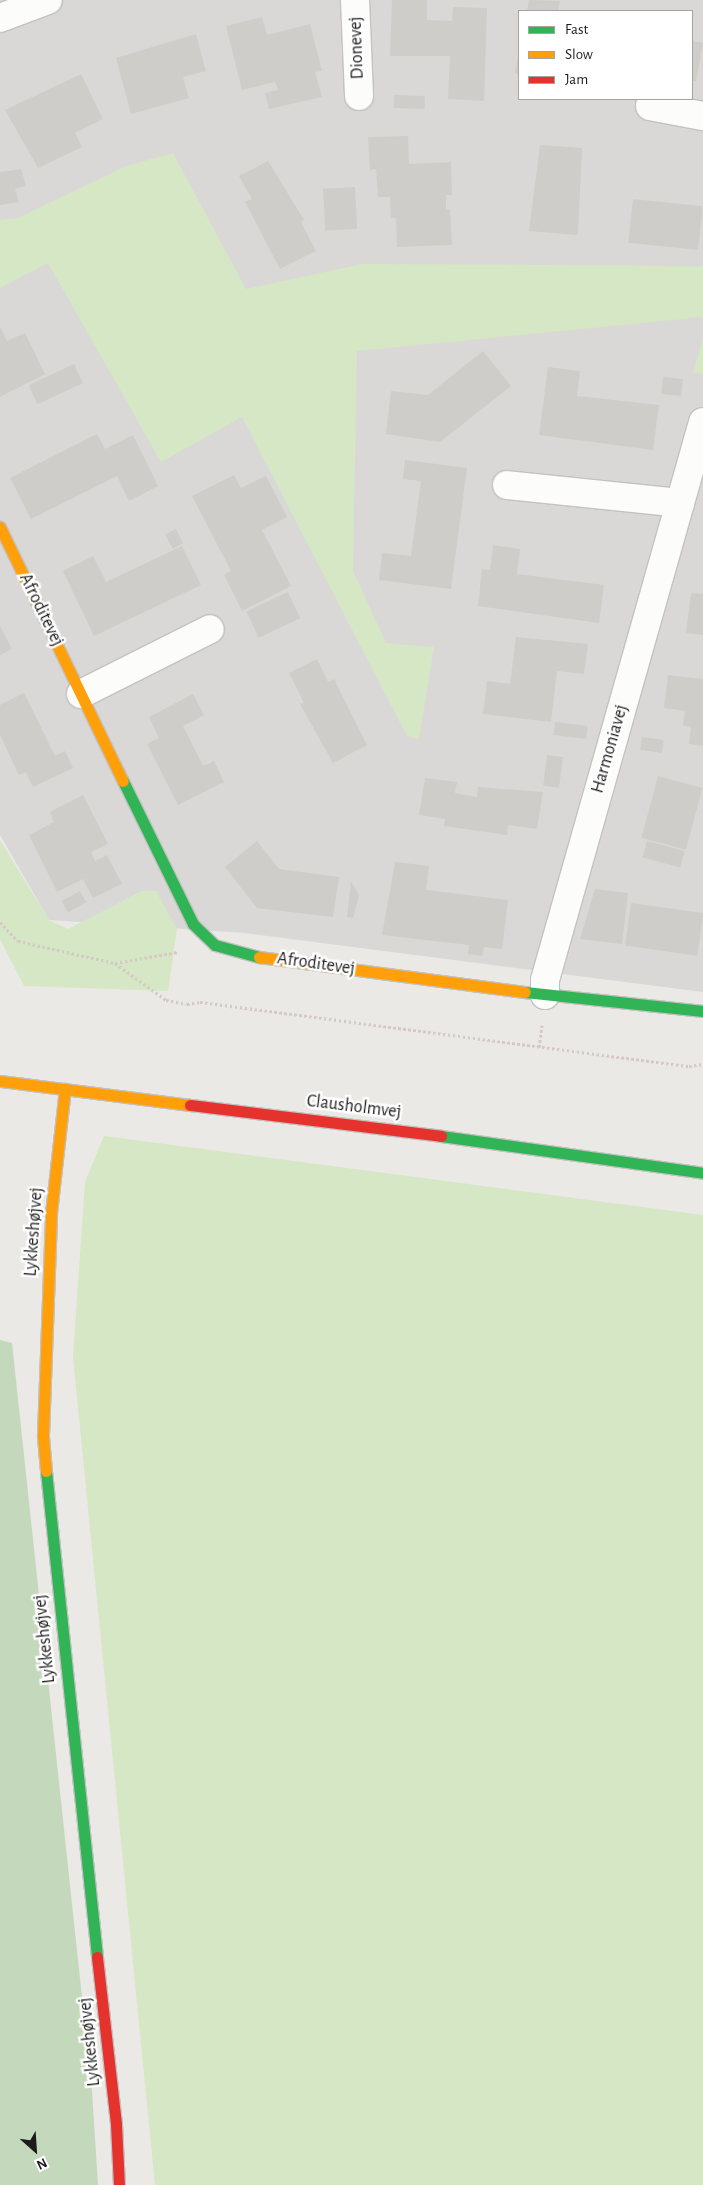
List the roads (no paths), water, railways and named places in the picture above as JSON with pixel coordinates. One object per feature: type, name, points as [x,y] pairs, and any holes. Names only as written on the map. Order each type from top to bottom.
[{"type":"street","points":[[0,18],[48,0]]},
{"type":"street","name":"Dionevej","points":[[355,0],[359,96]]},
{"type":"street","points":[[650,106],[703,116]]},
{"type":"street","name":"Harmoniavej","points":[[545,995],[545,980],[703,422]]},
{"type":"street","points":[[507,485],[680,503]]},
{"type":"street","name":"Afroditevej","points":[[0,527],[193,924],[215,945],[244,955],[545,995],[703,1011]]},
{"type":"street","points":[[81,694],[210,630]]},
{"type":"street","name":"Clausholmvej","points":[[0,1080],[450,1137],[703,1174]]},
{"type":"street","name":"Lykkeshøjvej","points":[[66,1089],[51,1213],[43,1435],[51,1543],[116,2124],[120,2185]]}]
